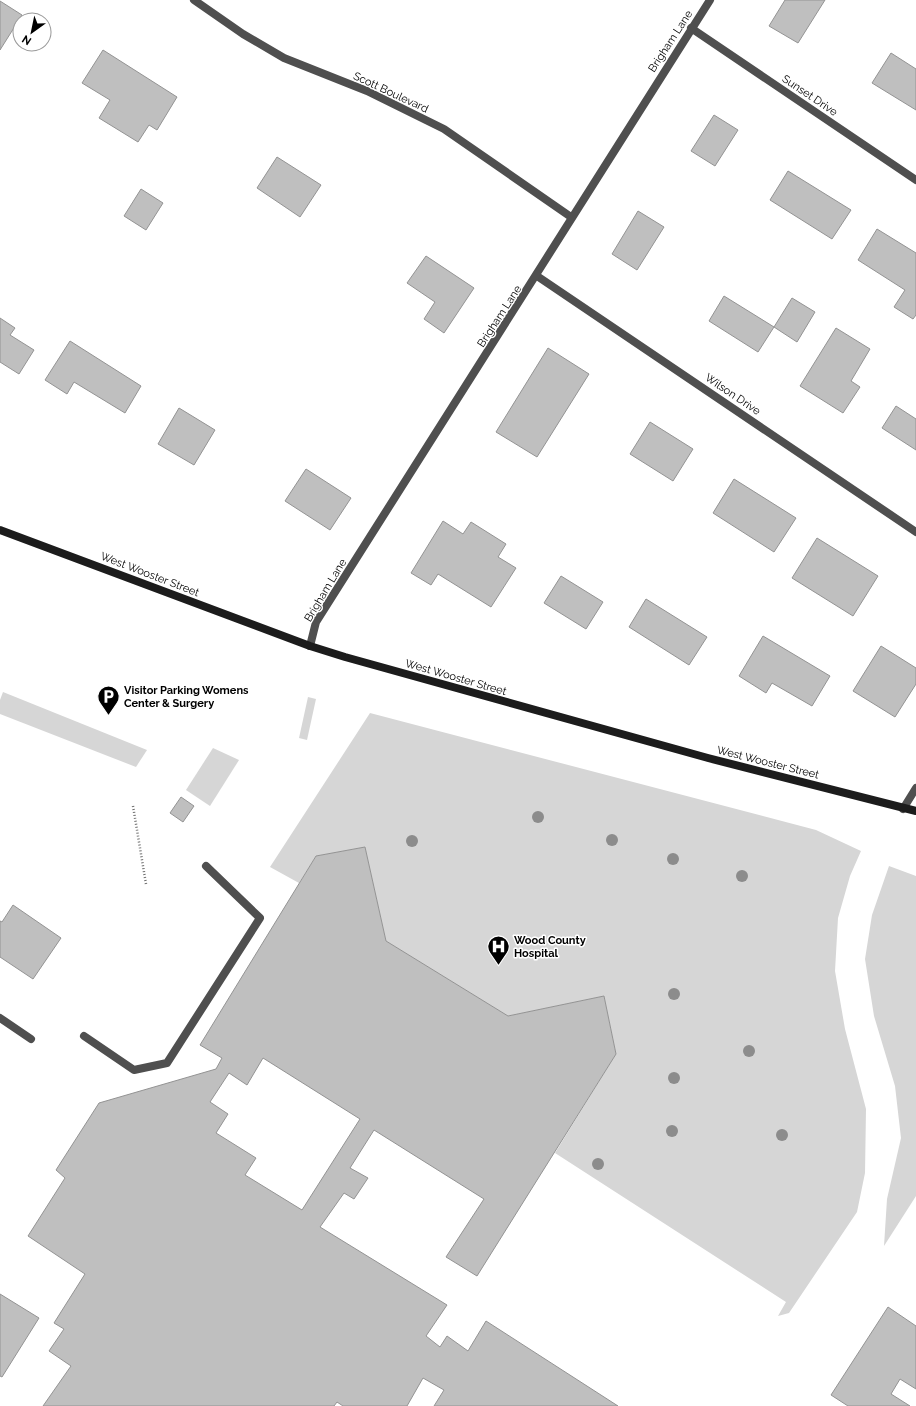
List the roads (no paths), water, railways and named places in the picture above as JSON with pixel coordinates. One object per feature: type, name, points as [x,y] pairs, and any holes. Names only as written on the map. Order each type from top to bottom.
[{"type":"main road","name":"West Wooster Street","points":[[0,530],[310,646],[708,758],[903,809],[916,811]]},
{"type":"street","name":"Scott Boulevard","points":[[194,0],[242,34],[284,58],[367,91],[444,128],[571,217]]},
{"type":"street","name":"Brigham Lane","points":[[310,646],[316,622],[537,276],[571,217],[710,0]]},
{"type":"street","name":"Sunset Drive","points":[[691,28],[916,180]]},
{"type":"street","name":"Wilson Drive","points":[[537,276],[916,532]]},
{"type":"street","points":[[903,809],[916,788]]},
{"type":"street","points":[[84,1036],[134,1070],[167,1063],[260,918],[206,866]]},
{"type":"street","points":[[0,1018],[31,1039]]},
{"type":"place","name":"Visitor Parking Womens Center & Surgery","points":[[109,716]]},
{"type":"place","name":"Wood County Hospital","points":[[498,966]]}]
